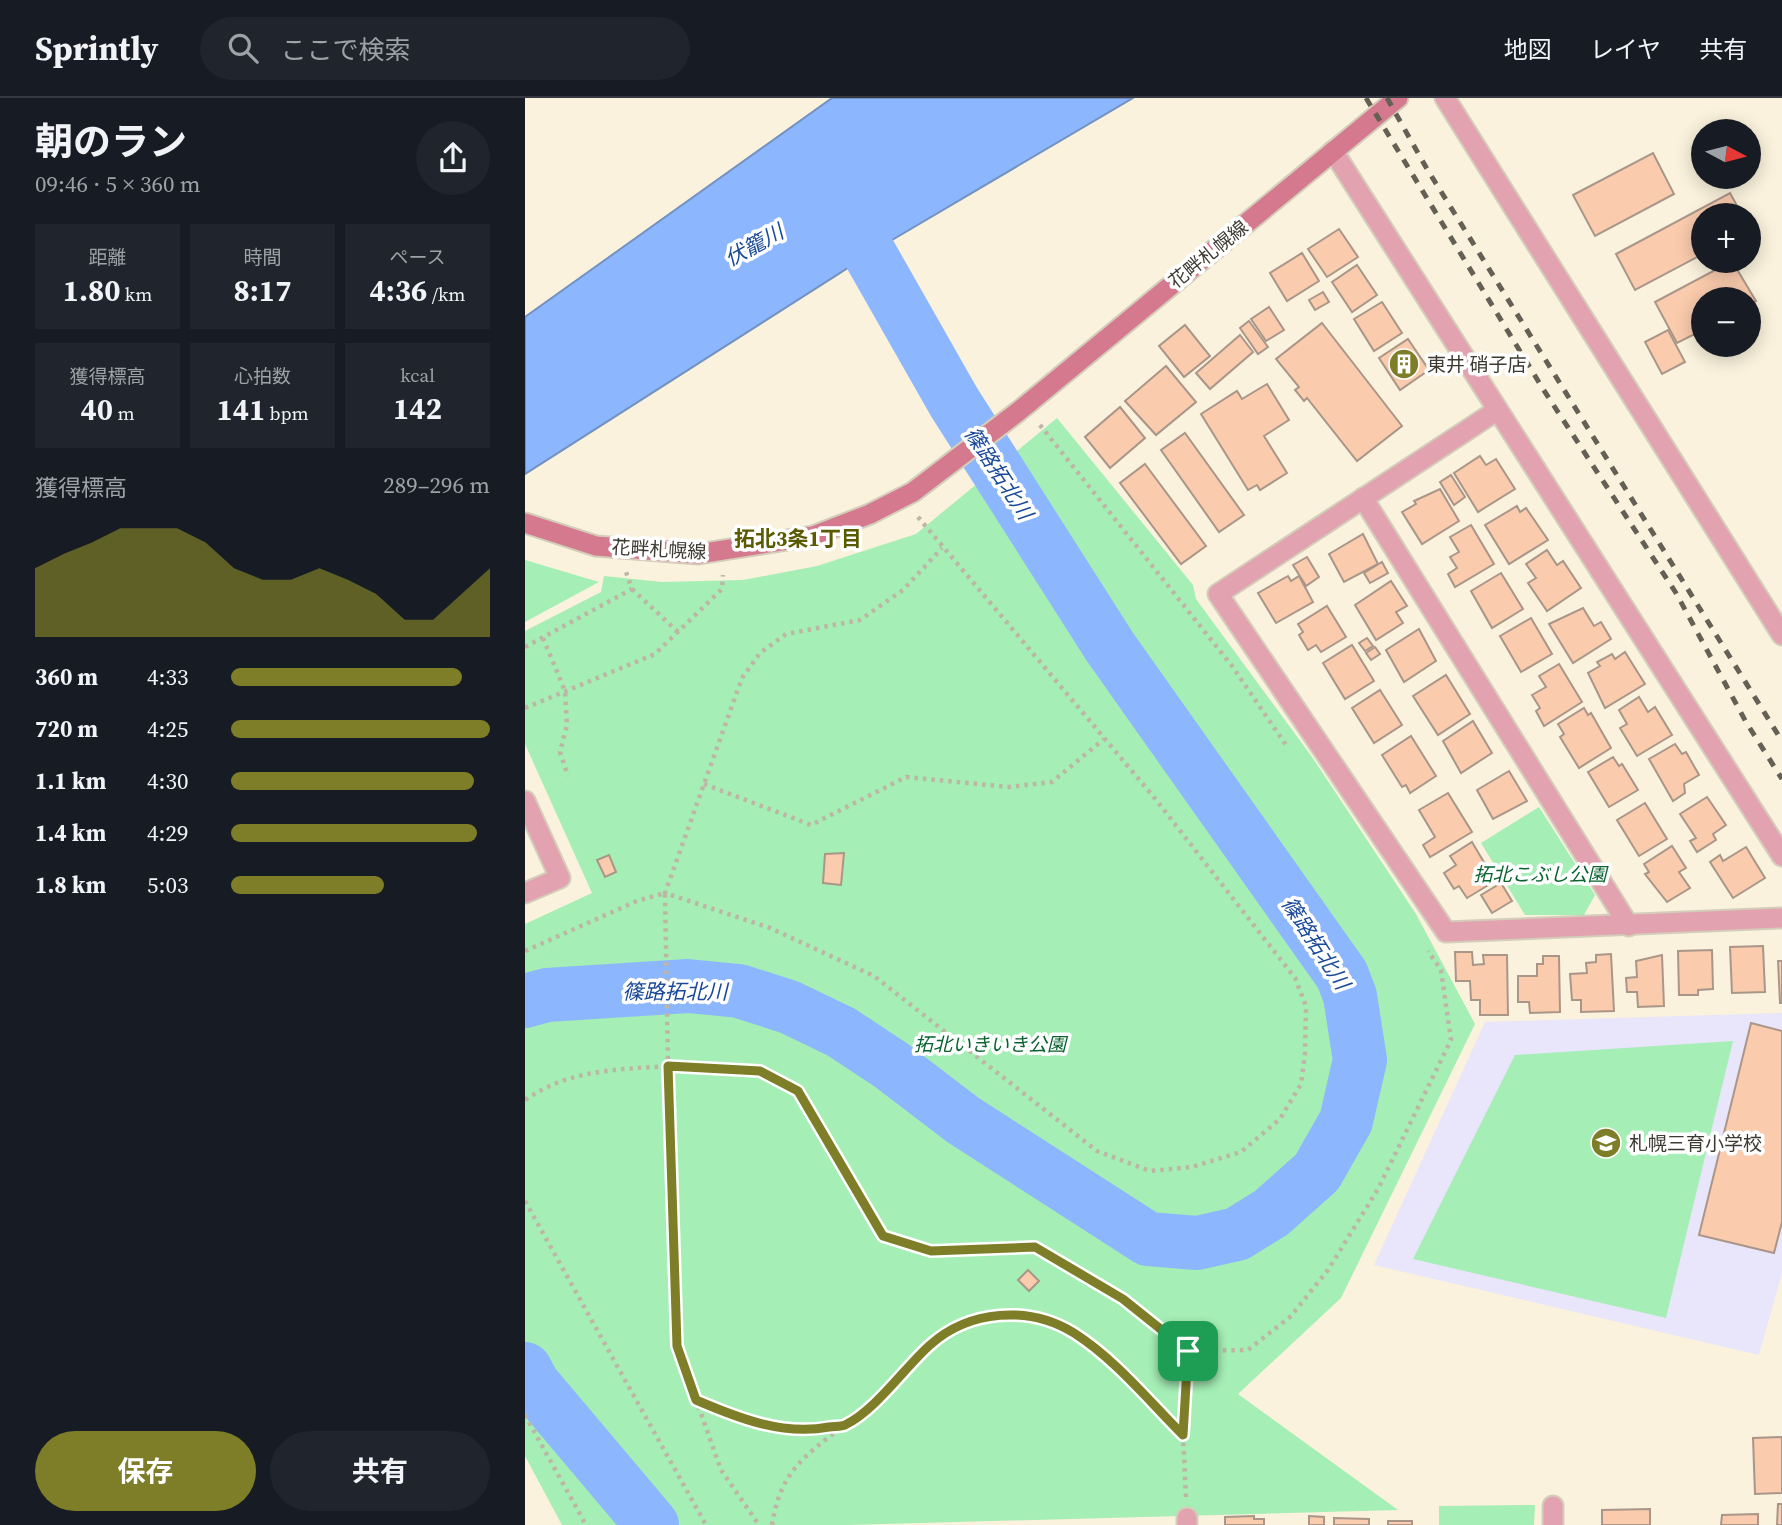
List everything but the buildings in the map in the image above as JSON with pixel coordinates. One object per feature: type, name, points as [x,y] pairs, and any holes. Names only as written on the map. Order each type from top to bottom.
[{"type":"main road","name":"花畔札幌線","points":[[525,523],[596,546],[698,554],[813,537],[870,514],[912,492],[1019,411],[1398,98]]},
{"type":"street","points":[[1445,98],[1782,635]]},
{"type":"street","points":[[1333,151],[1496,411],[1782,856]]},
{"type":"street","points":[[1496,411],[1218,594],[1446,932],[1782,918]]},
{"type":"street","points":[[1363,498],[1629,926]]},
{"type":"street","points":[[525,801],[560,878],[525,893]]},
{"type":"path","points":[[1038,421],[1232,666],[1294,756]]},
{"type":"path","points":[[525,951],[637,901],[665,893],[769,928],[874,975],[1097,1151],[1150,1171],[1192,1167],[1241,1152],[1280,1119],[1301,1084],[1306,1006],[1295,978],[1278,953],[1104,739],[918,520],[912,492]]},
{"type":"path","points":[[759,1525],[721,1470],[677,1346],[665,893],[742,678],[760,653],[786,634],[860,620],[902,590],[942,548]]},
{"type":"path","points":[[626,571],[632,589],[678,632]]},
{"type":"path","points":[[525,708],[655,654],[722,589],[723,575]]},
{"type":"path","points":[[525,647],[632,589]]},
{"type":"path","points":[[543,638],[565,691],[567,725],[559,752],[568,776]]},
{"type":"path","points":[[704,784],[811,825],[906,777],[1009,787],[1052,782],[1104,739]]},
{"type":"path","points":[[525,1100],[548,1084],[593,1071],[668,1066],[760,1071],[798,1091],[883,1236],[931,1251],[1035,1247],[1123,1299],[1188,1351],[1248,1350],[1290,1316],[1328,1270],[1371,1200],[1451,1040],[1441,970],[1425,947]]},
{"type":"path","points":[[525,1201],[706,1525]]},
{"type":"path","points":[[772,1525],[787,1475],[883,1395],[935,1340],[972,1318],[1010,1315],[1042,1319],[1074,1333],[1109,1362],[1183,1435]]},
{"type":"path","points":[[1187,1522],[1183,1435],[1188,1351]]},
{"type":"path","points":[[696,1400],[744,1420],[792,1429],[818,1430],[844,1425]]},
{"type":"path","points":[[525,1415],[586,1525]]},
{"type":"shaded area","name":"札幌三育小学校","points":[[1782,1013],[1782,1273],[1759,1355],[1374,1265],[1485,1022]]},
{"type":"green space","name":"拓北いきいき公園","points":[[1057,418],[1193,585],[1196,599],[1312,757],[1416,914],[1475,1024],[1341,1298],[1238,1394],[1398,1510],[848,1525],[562,1525],[525,1456],[525,924],[592,893],[525,744],[525,631],[601,592],[604,576],[662,582],[743,580],[817,566],[916,534]]},
{"type":"green space","points":[[525,560],[599,582],[525,622]]},
{"type":"green space","name":"拓北こぶし公園","points":[[1539,807],[1595,895],[1584,915],[1525,915],[1481,843]]},
{"type":"green space","points":[[1733,1041],[1666,1318],[1413,1259],[1515,1055]]},
{"type":"green space","points":[[1535,1505],[1534,1525],[1439,1525],[1439,1506]]},
{"type":"water","name":"伏籠川","points":[[832,98],[1133,98],[887,243],[525,474],[525,317]]},
{"type":"waterway","name":"篠路拓北川","points":[[525,1001],[547,995],[688,986],[739,991],[789,1007],[841,1032],[891,1065],[963,1120],[1148,1239],[1197,1243],[1237,1234],[1271,1213],[1317,1172],[1346,1121],[1360,1060],[1350,996],[1342,975],[1110,647],[954,402],[838,198]]},
{"type":"waterway","name":"篠路拓北川","points":[[525,1369],[533,1384],[652,1525]]},
{"type":"railway","points":[[1366,98],[1543,389],[1676,593],[1746,722],[1782,779]]},
{"type":"railway","points":[[1387,98],[1427,169],[1782,741]]},
{"type":"place","name":"東井 硝子店","points":[[1404,364]]},
{"type":"place","name":"札幌三育小学校","points":[[1606,1143]]},
{"type":"district","name":"拓北3条1丁目","points":[[798,538]]},
{"type":"route","points":[[668,1066],[760,1071],[798,1091],[883,1236],[931,1251],[1035,1247],[1123,1299],[1188,1351],[1183,1435],[1109,1362],[1074,1333],[1042,1319],[1010,1315],[972,1318],[935,1340],[883,1395],[844,1425],[818,1430],[792,1429],[744,1420],[696,1400],[677,1346],[668,1066]]}]
